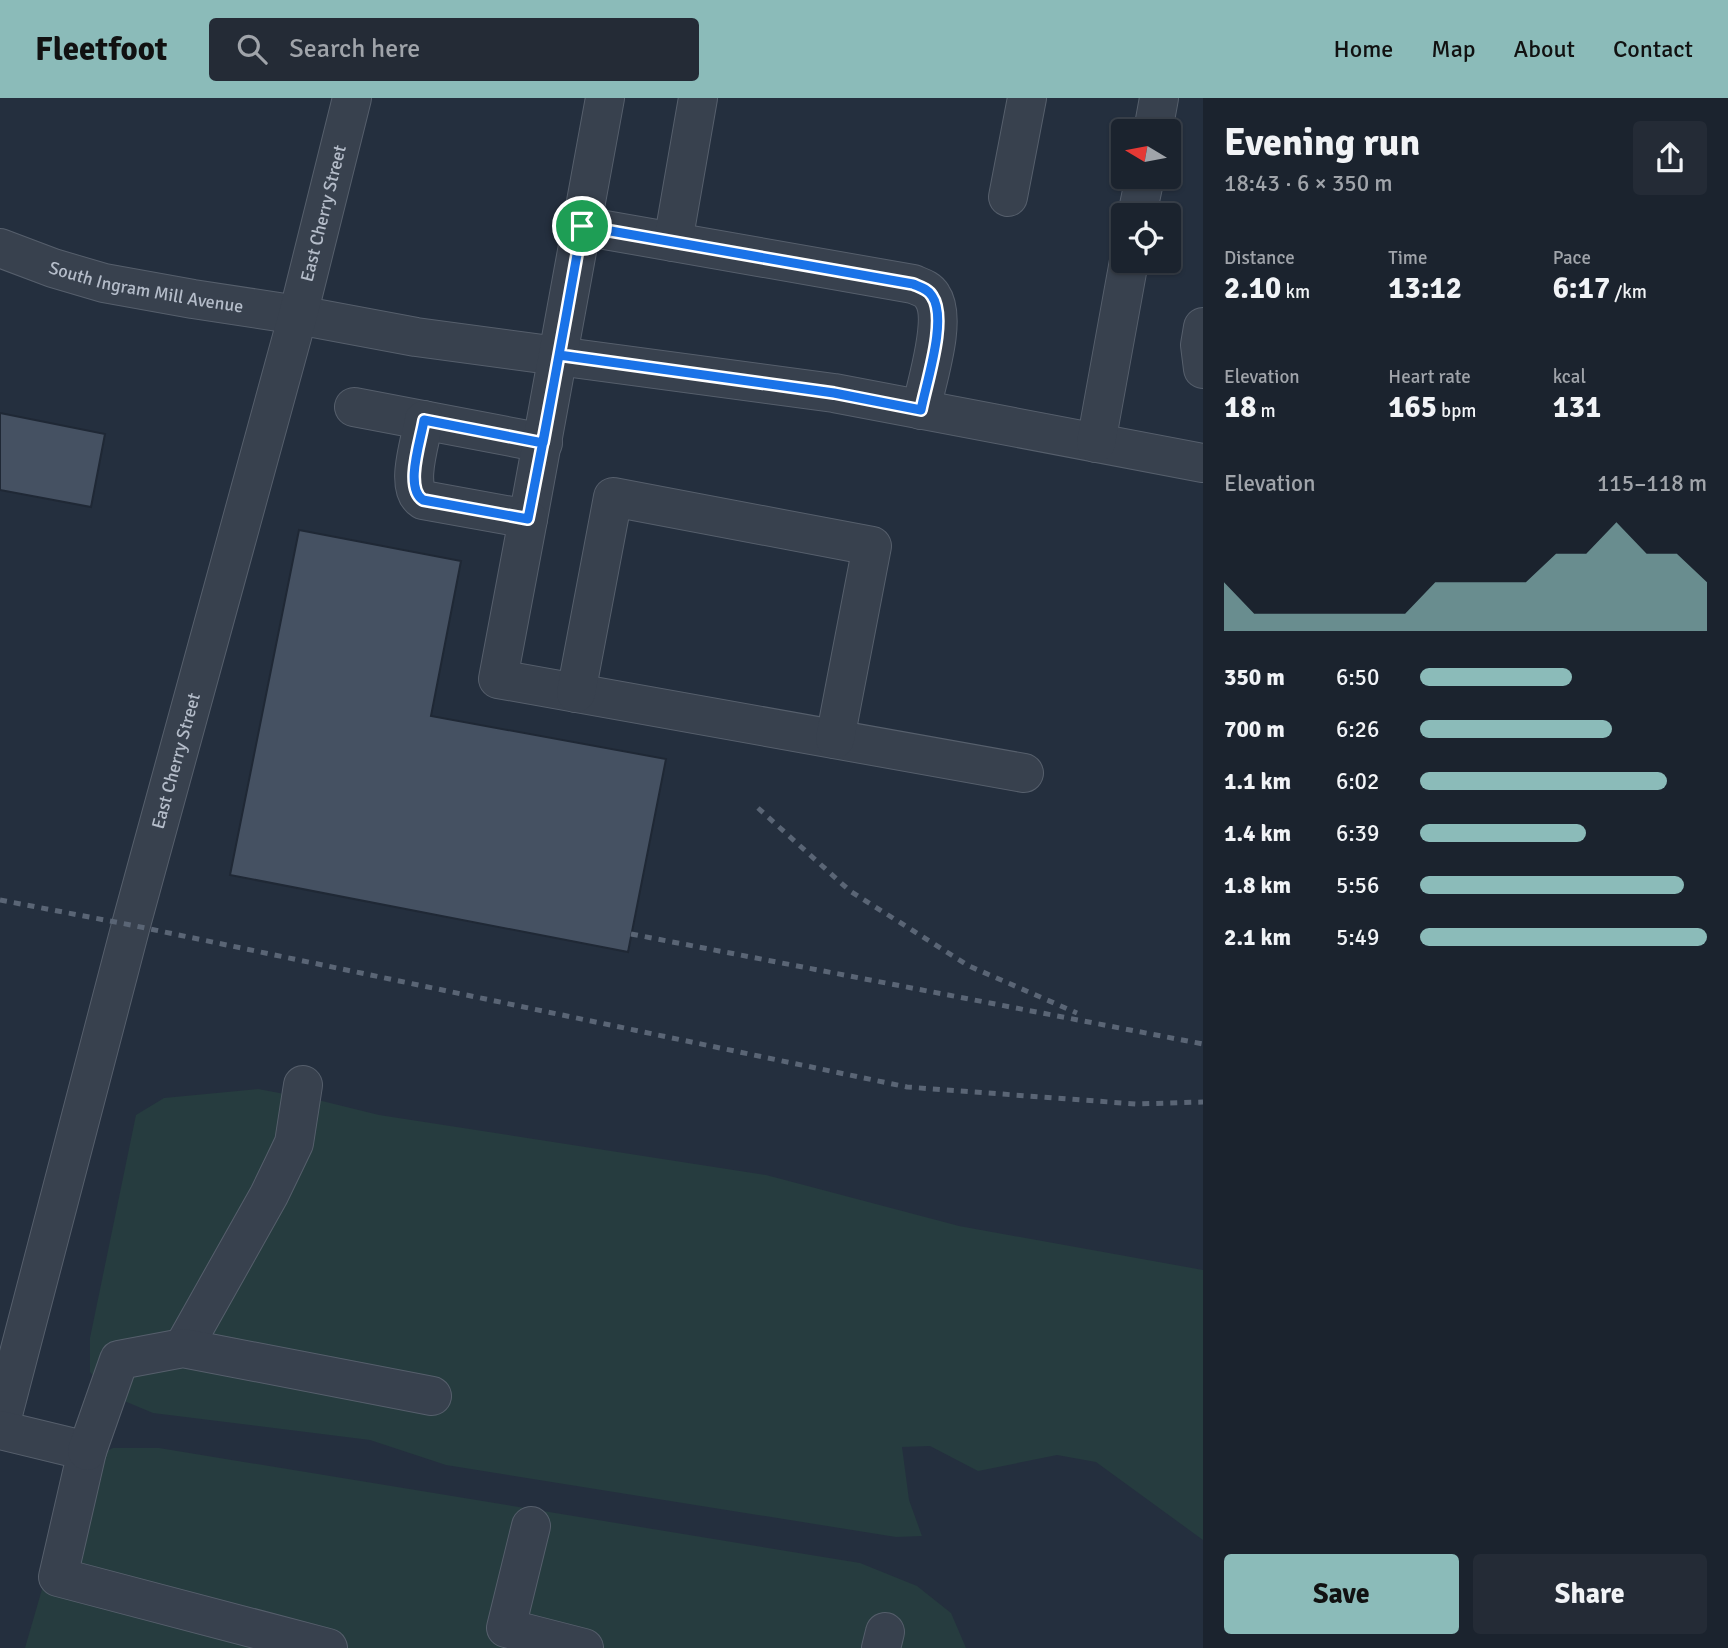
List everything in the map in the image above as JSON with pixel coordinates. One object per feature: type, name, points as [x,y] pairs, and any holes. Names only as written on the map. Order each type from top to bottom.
[{"type":"street","name":"East Cherry Street","points":[[0,1428],[131,925],[298,315],[352,98]]},
{"type":"street","points":[[606,98],[498,679],[1024,773]]},
{"type":"street","points":[[673,242],[698,98]]},
{"type":"street","points":[[1008,197],[1027,98]]},
{"type":"street","points":[[1155,119],[1159,98]]},
{"type":"street","points":[[582,226],[913,284],[923,288],[932,296],[938,316],[921,410]]},
{"type":"street","name":"South Ingram Mill Avenue","points":[[0,248],[104,283],[416,337],[834,393],[1203,463]]},
{"type":"street","points":[[1096,443],[1127,273]]},
{"type":"street","points":[[1203,327],[1200,345],[1203,369]]},
{"type":"street","points":[[355,407],[543,443]]},
{"type":"street","points":[[424,420],[412,482],[417,497],[528,519]]},
{"type":"street","points":[[576,693],[613,497],[872,546],[835,740]]},
{"type":"street","points":[[183,1349],[270,1195],[293,1143],[303,1085]]},
{"type":"street","points":[[328,1648],[58,1577],[87,1451],[119,1360],[183,1349],[432,1396]]},
{"type":"street","points":[[0,1428],[87,1451]]},
{"type":"street","points":[[531,1526],[504,1638],[584,1648]]},
{"type":"green space","points":[[258,1089],[379,1115],[766,1175],[959,1226],[1203,1270],[1203,1540],[1096,1462],[1057,1455],[978,1471],[930,1446],[902,1447],[909,1500],[922,1536],[896,1537],[446,1465],[370,1440],[153,1413],[110,1395],[90,1372],[90,1338],[136,1115],[164,1098]]},
{"type":"green space","points":[[113,1448],[159,1448],[860,1563],[917,1586],[951,1613],[966,1648],[25,1648],[78,1465]]},
{"type":"building","points":[[0,413],[105,434],[91,507],[0,490]]},
{"type":"building","points":[[299,530],[461,561],[431,716],[666,759],[628,952],[230,875]]},
{"type":"railway","points":[[758,808],[850,891],[969,966],[1077,1013]]},
{"type":"railway","points":[[0,900],[907,1087],[1136,1104],[1203,1102]]},
{"type":"railway","points":[[631,934],[1203,1044]]},
{"type":"route","points":[[582,226],[543,443],[528,519],[417,497],[412,482],[424,420],[543,443],[559,355],[834,393],[921,410],[938,316],[932,296],[923,288],[913,284],[582,226]]}]
